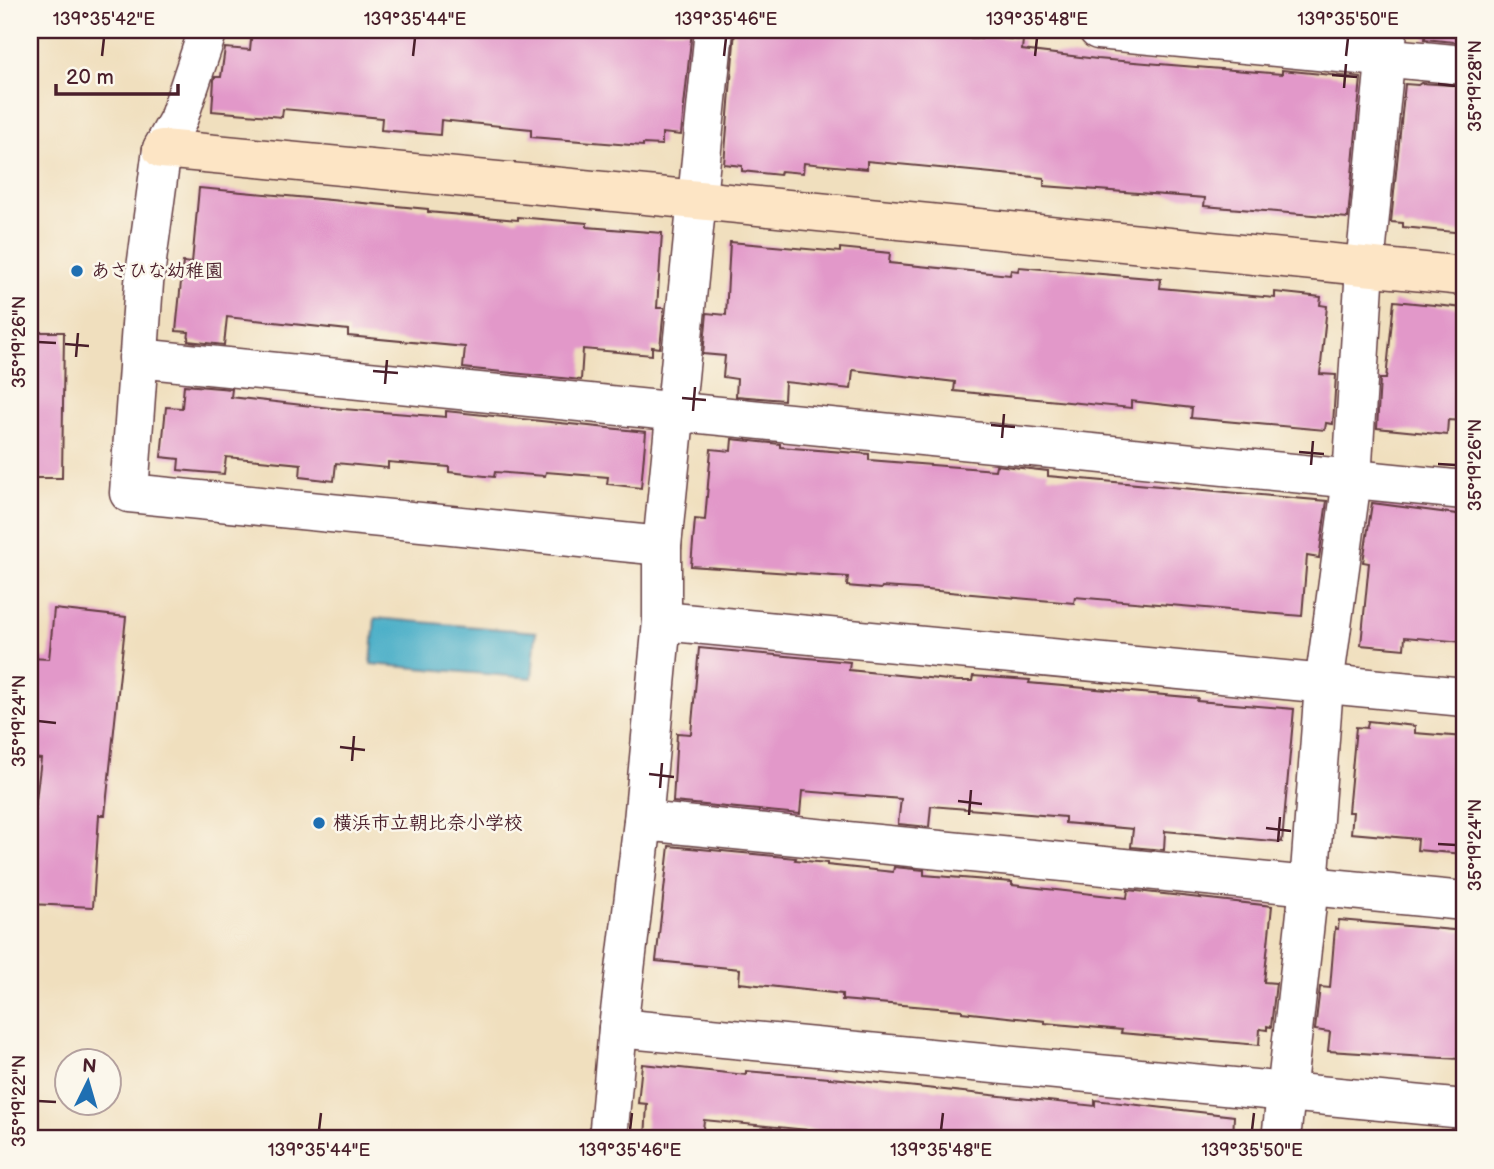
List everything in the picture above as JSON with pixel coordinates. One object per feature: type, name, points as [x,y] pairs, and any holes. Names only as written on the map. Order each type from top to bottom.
[{"type":"street","points":[[208,30],[178,120],[162,149],[144,283],[129,494],[662,546]]},
{"type":"street","points":[[608,1139],[663,621],[662,546],[714,30]]},
{"type":"street","points":[[1098,30],[1386,44],[1464,65]]},
{"type":"street","points":[[1281,1139],[1309,886],[1324,685],[1352,479],[1365,267],[1386,44]]},
{"type":"street","points":[[162,149],[1464,276]]},
{"type":"street","points":[[138,358],[1464,490]]},
{"type":"street","points":[[663,621],[1464,697]]},
{"type":"street","points":[[643,821],[1464,901]]},
{"type":"street","points":[[618,1028],[1464,1109]]},
{"type":"water","points":[[375,618],[536,632],[532,678],[371,664]]},
{"type":"building","points":[[252,30],[692,30],[681,135],[662,133],[662,145],[643,146],[531,137],[531,129],[441,120],[440,135],[381,130],[382,118],[283,109],[282,117],[212,111],[214,80],[215,77],[221,77],[225,48],[250,50]]},
{"type":"building","points":[[735,30],[868,30],[981,39],[981,36],[1023,40],[1022,50],[1097,59],[1282,74],[1282,70],[1361,78],[1348,218],[1204,206],[1205,198],[1044,186],[1044,178],[867,161],[867,169],[804,163],[803,173],[781,171],[780,175],[742,171],[742,166],[724,164]]},
{"type":"building","points":[[1426,30],[1464,30],[1464,43],[1425,39]]},
{"type":"building","points":[[1405,84],[1464,86],[1464,233],[1403,227],[1403,223],[1391,222]]},
{"type":"building","points":[[199,188],[428,209],[428,212],[587,223],[587,227],[662,233],[657,308],[664,308],[660,348],[652,347],[652,355],[583,349],[581,380],[463,368],[465,347],[348,336],[348,330],[227,317],[224,345],[188,341],[189,332],[176,331],[183,262],[192,263]]},
{"type":"building","points":[[730,242],[840,252],[840,248],[890,253],[889,263],[1010,275],[1011,270],[1018,271],[1019,267],[1161,279],[1160,288],[1275,298],[1275,292],[1321,297],[1320,305],[1327,306],[1320,374],[1336,375],[1333,424],[1326,423],[1325,430],[1191,418],[1192,408],[1131,401],[1131,408],[954,391],[955,382],[853,370],[851,389],[785,382],[784,400],[736,396],[737,379],[723,377],[725,356],[703,354],[707,313],[726,315]]},
{"type":"building","points":[[1394,301],[1464,308],[1464,421],[1448,420],[1447,435],[1377,428],[1380,379],[1386,379]]},
{"type":"building","points":[[30,332],[64,332],[62,478],[30,478]]},
{"type":"building","points":[[184,385],[232,389],[231,397],[330,408],[446,417],[446,411],[646,432],[641,488],[607,484],[608,477],[546,472],[545,476],[495,472],[494,477],[449,472],[449,467],[388,462],[388,468],[336,463],[334,481],[300,477],[301,464],[226,457],[224,474],[178,470],[179,459],[161,457],[166,407],[182,408]]},
{"type":"building","points":[[732,439],[780,444],[780,447],[869,454],[869,460],[995,470],[996,465],[1048,471],[1048,476],[1327,501],[1319,558],[1307,556],[1302,616],[1075,597],[1074,603],[915,589],[881,589],[847,586],[848,577],[691,566],[695,519],[705,520],[711,449],[731,451]]},
{"type":"building","points":[[1372,503],[1464,515],[1464,642],[1405,637],[1404,649],[1361,645],[1369,563],[1363,562]]},
{"type":"building","points":[[54,609],[126,617],[105,815],[99,815],[93,907],[30,904],[30,850],[41,759],[30,758],[30,658],[49,659]]},
{"type":"building","points":[[699,648],[850,662],[849,670],[958,681],[972,681],[973,676],[1030,680],[1029,683],[1294,709],[1282,842],[1165,831],[1164,850],[1131,847],[1133,829],[1065,823],[1065,817],[931,806],[929,827],[898,824],[901,799],[802,791],[800,814],[673,802],[677,733],[691,734]]},
{"type":"building","points":[[1368,721],[1415,726],[1415,733],[1464,737],[1464,854],[1417,850],[1418,839],[1351,833],[1353,812],[1348,812],[1356,727],[1367,728]]},
{"type":"building","points":[[669,846],[796,858],[795,860],[827,865],[893,872],[894,867],[924,870],[924,875],[1012,882],[1012,885],[1127,898],[1128,890],[1272,906],[1264,982],[1276,983],[1271,1027],[1267,1026],[1267,1030],[1260,1029],[1259,1045],[1121,1033],[1122,1030],[1045,1023],[962,1010],[842,1000],[842,994],[739,983],[740,969],[656,961]]},
{"type":"building","points":[[1339,920],[1464,931],[1464,998],[1459,1059],[1328,1051],[1330,1032],[1315,1030],[1320,987],[1330,988],[1335,928],[1338,929]]},
{"type":"building","points":[[642,1064],[746,1075],[746,1071],[842,1079],[1095,1106],[1095,1100],[1234,1116],[1233,1139],[918,1139],[890,1133],[890,1138],[704,1120],[702,1139],[645,1139],[647,1104],[638,1103]]},
{"type":"place","name":"あさひな幼稚園","points":[[77,271]]},
{"type":"place","name":"横浜市立朝比奈小学校","points":[[319,823]]}]
